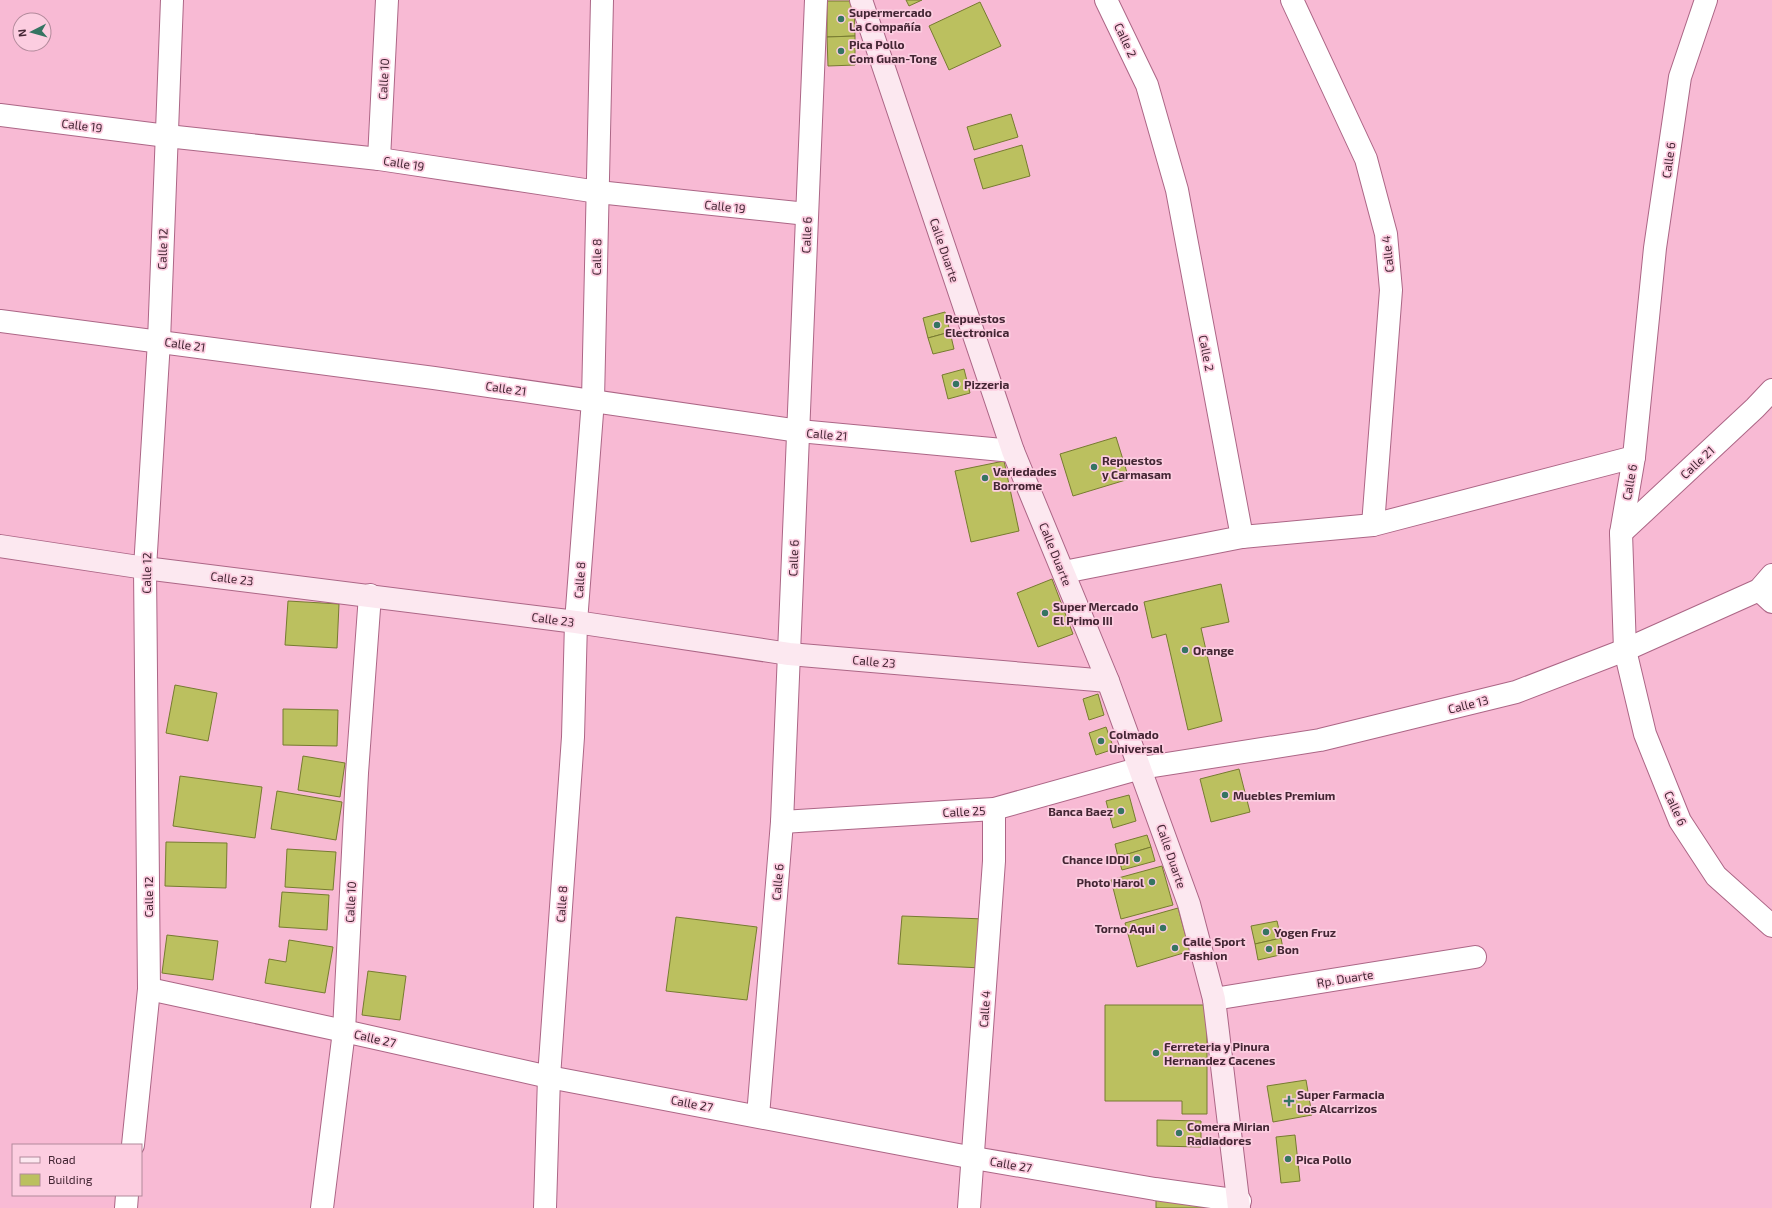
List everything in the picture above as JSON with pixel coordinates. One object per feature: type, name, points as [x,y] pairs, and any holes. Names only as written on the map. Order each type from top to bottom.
[{"type":"street","name":"Calle 12","points":[[133,1144],[149,989],[145,568],[159,341],[172,0]]},
{"type":"street","name":"Calle 10","points":[[379,159],[387,0]]},
{"type":"street","name":"Calle 8","points":[[545,1208],[549,1077],[573,737],[576,622],[593,400],[602,0]]},
{"type":"street","name":"Calle 6","points":[[758,1116],[782,822],[816,0]]},
{"type":"street","name":"Calle Duarte","points":[[861,0],[1013,450],[1108,681],[1141,768],[1189,904],[1214,999],[1239,1204]]},
{"type":"street","name":"Calle 2","points":[[1106,0],[1148,85],[1177,190],[1242,537]]},
{"type":"street","name":"Calle 4","points":[[1292,0],[1366,159],[1386,234],[1390,290],[1373,526]]},
{"type":"street","name":"Calle 6","points":[[1706,0],[1680,77],[1655,248],[1634,458],[1621,533],[1625,650],[1645,734],[1680,821],[1716,876],[1772,925]]},
{"type":"street","name":"Calle 19","points":[[0,115],[167,136],[379,159],[598,192],[807,214]]},
{"type":"street","name":"Calle 21","points":[[0,321],[593,400],[799,431],[1013,450]]},
{"type":"street","name":"Calle 21","points":[[1621,533],[1755,408],[1772,390]]},
{"type":"street","points":[[1064,572],[1242,537],[1373,526],[1634,458]]},
{"type":"street","name":"Calle 23","points":[[0,546],[145,568],[576,622],[789,654],[1108,681]]},
{"type":"street","name":"Calle 13","points":[[1141,768],[1320,740],[1516,692],[1625,650],[1768,589]]},
{"type":"street","name":"Calle 10","points":[[322,1208],[344,1031],[357,773],[370,595]]},
{"type":"street","name":"Calle 25","points":[[782,822],[994,809],[1141,768]]},
{"type":"street","name":"Calle 4","points":[[969,1208],[974,1158],[994,861],[994,809]]},
{"type":"street","name":"Rp. Duarte","points":[[1214,999],[1475,956]]},
{"type":"street","name":"Calle 27","points":[[149,989],[549,1077],[974,1158],[1239,1204]]},
{"type":"street","points":[[126,1208],[128,1196]]},
{"type":"building","points":[[906,0],[922,0],[909,6]]},
{"type":"building","name":"Supermercado La Compañía","points":[[827,1],[854,1],[855,36],[827,37]]},
{"type":"building","points":[[980,2],[1001,46],[949,70],[929,26]]},
{"type":"building","name":"Pica Pollo Com Guan-Tong","points":[[855,36],[855,65],[828,66],[827,37]]},
{"type":"building","points":[[1011,114],[1018,137],[974,150],[967,127]]},
{"type":"building","points":[[1022,145],[1030,176],[983,189],[974,159]]},
{"type":"building","name":"Repuestos Electronica","points":[[945,312],[950,332],[928,338],[923,318]]},
{"type":"building","points":[[950,332],[954,349],[933,354],[928,338]]},
{"type":"building","name":"Pizzeria","points":[[964,369],[970,393],[948,399],[942,375]]},
{"type":"building","name":"Repuestos y Carmasam","points":[[1116,437],[1129,479],[1073,496],[1060,454]]},
{"type":"building","points":[[1004,461],[1019,531],[971,542],[955,471]]},
{"type":"building","name":"Super Mercado El Primo III","points":[[1052,579],[1073,634],[1038,647],[1017,593]]},
{"type":"building","points":[[1221,584],[1229,622],[1201,628],[1222,721],[1188,730],[1166,634],[1152,638],[1144,602]]},
{"type":"building","points":[[288,601],[339,604],[337,648],[285,645]]},
{"type":"building","points":[[175,685],[217,693],[208,741],[166,733]]},
{"type":"building","points":[[1098,694],[1104,715],[1089,720],[1083,699]]},
{"type":"building","points":[[283,709],[338,710],[337,746],[283,745]]},
{"type":"building","name":"Colmado Universal","points":[[1106,727],[1114,749],[1096,755],[1089,733]]},
{"type":"building","points":[[303,756],[345,763],[340,797],[298,790]]},
{"type":"building","name":"Muebles Premium","points":[[1239,769],[1250,812],[1211,822],[1200,779]]},
{"type":"building","points":[[180,776],[262,787],[255,838],[173,826]]},
{"type":"building","points":[[277,791],[342,802],[336,840],[271,829]]},
{"type":"building","name":"Banca Baez","points":[[1129,795],[1136,821],[1113,828],[1106,801]]},
{"type":"building","points":[[1147,835],[1151,847],[1118,857],[1115,844]]},
{"type":"building","points":[[166,842],[227,843],[226,888],[165,886]]},
{"type":"building","name":"Chance IDDI","points":[[1151,847],[1155,861],[1122,870],[1118,857]]},
{"type":"building","points":[[287,849],[336,852],[333,890],[285,887]]},
{"type":"building","points":[[1162,866],[1173,905],[1121,919],[1111,880]]},
{"type":"building","points":[[282,892],[329,895],[327,930],[279,927]]},
{"type":"building","points":[[1178,908],[1190,951],[1137,967],[1125,923]]},
{"type":"building","points":[[902,916],[985,919],[982,968],[898,964]]},
{"type":"building","points":[[676,917],[757,927],[747,1000],[666,991]]},
{"type":"building","name":"Yogen Fruz","points":[[1277,921],[1281,938],[1255,944],[1251,926]]},
{"type":"building","points":[[167,935],[218,941],[213,980],[162,973]]},
{"type":"building","name":"Bon","points":[[1281,938],[1284,954],[1258,960],[1255,944]]},
{"type":"building","points":[[289,940],[333,947],[325,993],[265,983],[269,959],[286,962]]},
{"type":"building","points":[[368,971],[406,976],[400,1020],[362,1015]]},
{"type":"building","name":"Ferreteria y Pinura Hernandez Cacenes","points":[[1105,1005],[1207,1005],[1207,1114],[1182,1114],[1182,1101],[1105,1101]]},
{"type":"building","name":"Super Farmacia Los Alcarrizos","points":[[1306,1080],[1312,1115],[1273,1122],[1267,1086]]},
{"type":"building","name":"Comera Mirian Radiadores","points":[[1157,1120],[1201,1121],[1201,1147],[1157,1146]]},
{"type":"building","name":"Pica Pollo","points":[[1295,1135],[1300,1181],[1281,1183],[1276,1137]]},
{"type":"building","points":[[1156,1195],[1206,1198],[1206,1208],[1156,1208]]},
{"type":"place","name":"Supermercado La Compañía","points":[[841,19]]},
{"type":"place","name":"Pica Pollo Com Guan-Tong","points":[[841,51]]},
{"type":"place","name":"Repuestos Electronica","points":[[937,325]]},
{"type":"place","name":"Pizzeria","points":[[956,384]]},
{"type":"place","name":"Repuestos y Carmasam","points":[[1094,467]]},
{"type":"place","name":"Variedades Borrome","points":[[985,478]]},
{"type":"place","name":"Super Mercado El Primo III","points":[[1045,613]]},
{"type":"place","name":"Orange","points":[[1185,650]]},
{"type":"place","name":"Colmado Universal","points":[[1101,741]]},
{"type":"place","name":"Muebles Premium","points":[[1225,795]]},
{"type":"place","name":"Banca Baez","points":[[1121,811]]},
{"type":"place","name":"Chance IDDI","points":[[1137,859]]},
{"type":"place","name":"Photo Harol","points":[[1152,882]]},
{"type":"place","name":"Torno Aqui","points":[[1163,928]]},
{"type":"place","name":"Yogen Fruz","points":[[1266,932]]},
{"type":"place","name":"Calle Sport Fashion","points":[[1175,948]]},
{"type":"place","name":"Bon","points":[[1269,949]]},
{"type":"place","name":"Ferreteria y Pinura Hernandez Cacenes","points":[[1156,1053]]},
{"type":"place","name":"Super Farmacia Los Alcarrizos","points":[[1289,1101]]},
{"type":"place","name":"Comera Mirian Radiadores","points":[[1179,1133]]},
{"type":"place","name":"Pica Pollo","points":[[1288,1159]]}]
